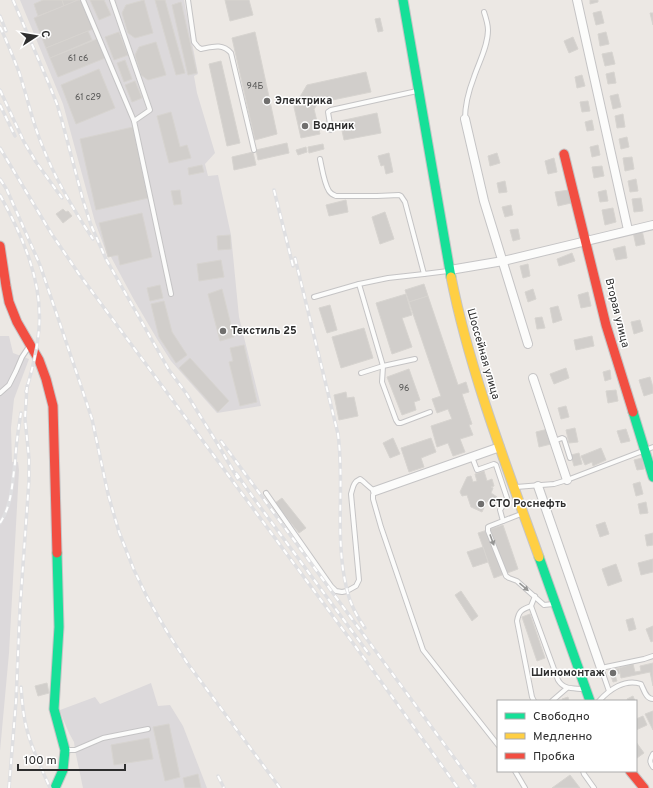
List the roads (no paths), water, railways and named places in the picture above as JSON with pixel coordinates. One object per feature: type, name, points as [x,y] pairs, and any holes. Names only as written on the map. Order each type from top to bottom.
[{"type":"street","name":"Шоссейная улица","points":[[403,0],[450,270],[457,305],[474,369],[523,513],[590,700]]},
{"type":"street","points":[[577,0],[628,230]]},
{"type":"street","points":[[465,119],[484,201],[528,344]]},
{"type":"street","name":"Вторая улица","points":[[564,154],[614,351],[624,385],[649,448],[653,477]]},
{"type":"street","points":[[450,270],[503,261],[653,225]]},
{"type":"street","points":[[0,246],[12,311],[42,366],[48,381],[54,406],[58,628],[54,709],[65,750],[63,770],[56,787]]},
{"type":"street","points":[[533,378],[567,480]]},
{"type":"street","points":[[375,491],[500,447]]},
{"type":"street","points":[[538,486],[601,668]]},
{"type":"street","points":[[631,772],[644,788]]},
{"type":"lane","points":[[83,0],[134,121],[171,294]]},
{"type":"lane","points":[[112,0],[150,110],[134,121]]},
{"type":"lane","points":[[188,0],[194,42],[198,47],[201,49],[218,46],[226,48],[231,53],[254,150]]},
{"type":"lane","points":[[465,119],[469,90],[480,63],[488,36],[484,12]]},
{"type":"lane","points":[[331,130],[328,112],[331,110],[418,91]]},
{"type":"lane","points":[[320,159],[326,186],[331,194],[336,196],[402,196],[405,202],[424,274]]},
{"type":"lane","points":[[314,296],[388,278],[450,270]]},
{"type":"lane","points":[[359,284],[383,366],[382,382],[396,420],[398,423],[402,423],[430,412]]},
{"type":"lane","points":[[0,393],[9,385],[30,344]]},
{"type":"lane","points":[[361,373],[414,359]]},
{"type":"lane","points":[[554,441],[562,438],[564,439],[570,458]]},
{"type":"lane","points":[[514,487],[554,484],[649,448]]},
{"type":"lane","points":[[472,458],[478,470],[494,464],[496,465],[507,498],[500,510],[503,521]]},
{"type":"lane","points":[[266,493],[331,586],[336,591],[342,592],[356,586],[358,580],[351,494],[356,481],[360,480],[364,482],[368,488],[375,491],[373,499],[379,522],[423,650],[497,744]]},
{"type":"lane","points":[[523,513],[488,527],[488,531],[506,576],[517,581],[544,605],[555,604]]},
{"type":"lane","points":[[535,596],[532,606],[558,680],[567,688],[586,689]]},
{"type":"lane","points":[[532,606],[518,614],[517,621],[534,700]]},
{"type":"lane","points":[[609,691],[601,668],[630,663],[653,656]]},
{"type":"lane","points":[[599,700],[614,687],[630,682],[641,684],[647,697],[653,699]]},
{"type":"lane","points":[[553,700],[567,688]]},
{"type":"lane","points":[[65,750],[75,750],[103,738],[148,729]]},
{"type":"lane","points":[[653,754],[650,759],[650,764],[653,767]]},
{"type":"lane","points":[[516,772],[525,788]]},
{"type":"lane","points":[[583,772],[594,788]]},
{"type":"railway","points":[[13,0],[57,104],[83,200],[91,225],[106,259],[169,370],[186,393],[238,479]]},
{"type":"railway","points":[[0,16],[6,31]]},
{"type":"railway","points":[[0,27],[19,72],[35,127],[47,158],[65,194],[93,239]]},
{"type":"railway","points":[[0,90],[24,142],[36,162],[62,198]]},
{"type":"railway","points":[[0,105],[15,136]]},
{"type":"railway","points":[[0,148],[51,233],[79,274],[364,658],[458,788]]},
{"type":"railway","points":[[0,179],[7,190],[40,265],[92,419],[108,494],[119,532],[134,570],[148,599],[188,664],[280,788]]},
{"type":"railway","points":[[274,190],[293,266]]},
{"type":"railway","points":[[0,195],[23,242],[38,293],[38,338],[26,392]]},
{"type":"railway","points":[[295,258],[338,434],[341,473],[340,532],[343,570],[350,600],[365,628]]},
{"type":"railway","points":[[9,788],[16,701],[20,608],[29,480],[29,458],[25,419],[27,386]]},
{"type":"railway","points":[[0,523],[7,509],[11,494],[21,413]]},
{"type":"railway","points":[[221,441],[475,786]]},
{"type":"railway","points":[[236,473],[369,654]]},
{"type":"railway","points":[[21,687],[24,714],[29,737],[50,788]]},
{"type":"railway","points":[[218,776],[224,788]]},
{"type":"place","name":"Электрика","points":[[267,101]]},
{"type":"place","name":"Водник","points":[[305,126]]},
{"type":"place","name":"Текстиль 25","points":[[223,331]]},
{"type":"place","name":"СТО Роснефть","points":[[481,504]]},
{"type":"place","name":"Шиномонтаж","points":[[613,673]]}]
